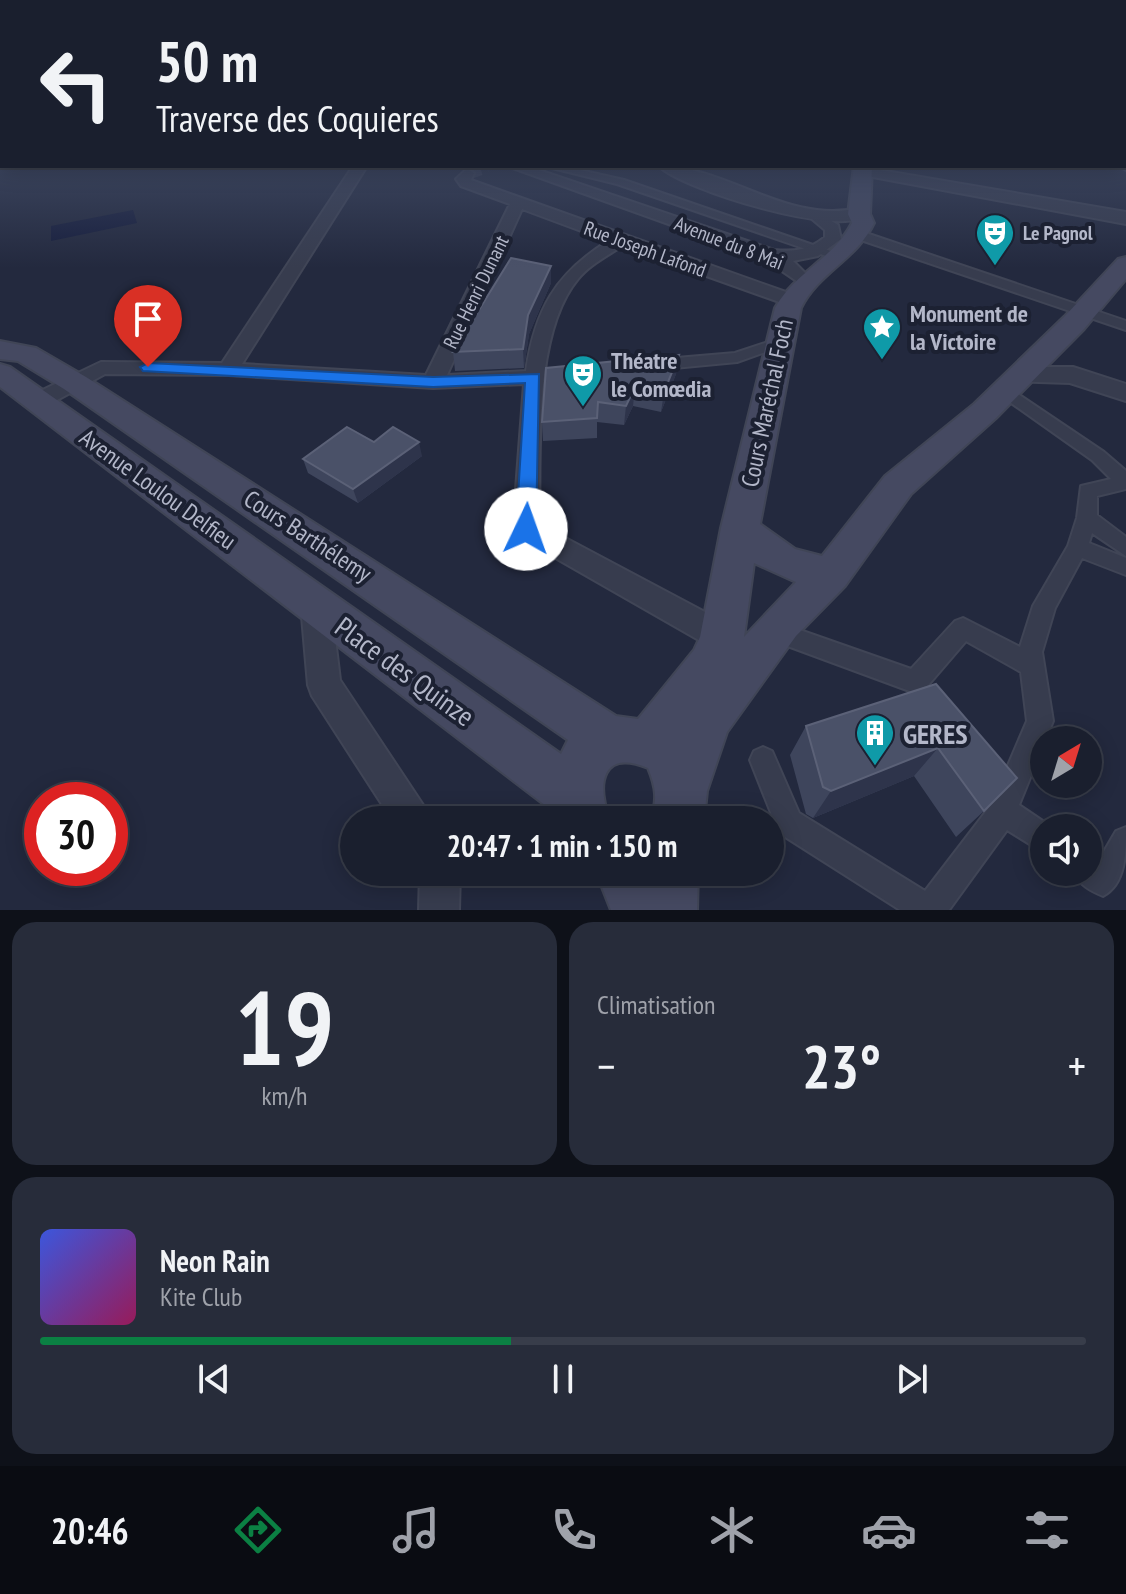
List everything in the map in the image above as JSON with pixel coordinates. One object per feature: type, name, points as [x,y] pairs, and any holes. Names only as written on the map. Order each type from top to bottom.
[{"type":"main road","name":"Cours Maréchal Foch","points":[[578,806],[582,761],[629,742],[710,664],[722,637],[740,528],[780,342],[828,256],[857,183]]},
{"type":"main road","points":[[680,804],[707,720],[774,631],[831,574],[898,485],[1013,383],[1126,264]]},
{"type":"main road","name":"Cours Barthélemy","points":[[0,350],[26,354],[75,383],[629,742],[665,755],[676,771],[680,804]]},
{"type":"main road","name":"Avenue Loulou Delfieu","points":[[0,373],[316,605]]},
{"type":"main road","points":[[740,528],[758,548],[779,561],[831,574]]},
{"type":"main road","name":"Place des Quinze","points":[[316,605],[577,806]]},
{"type":"main road","points":[[630,886],[640,910]]},
{"type":"main road","points":[[668,910],[669,886]]},
{"type":"street","points":[[228,369],[349,183]]},
{"type":"street","name":"Rue Joseph Lafond","points":[[467,183],[620,240],[828,256]]},
{"type":"street","name":"Avenue du 8 Mai","points":[[565,183],[783,260],[828,256]]},
{"type":"street","points":[[624,183],[828,256],[1083,312],[1126,326]]},
{"type":"street","points":[[717,183],[820,219],[833,228],[828,256]]},
{"type":"street","points":[[944,183],[1126,218]]},
{"type":"street","name":"Rue Henri Dunant","points":[[433,382],[518,202]]},
{"type":"street","points":[[820,219],[849,220],[828,256]]},
{"type":"street","points":[[620,240],[586,264],[564,286],[541,377],[526,529],[722,637]]},
{"type":"street","points":[[769,254],[828,256]]},
{"type":"street","points":[[643,366],[737,357],[780,342]]},
{"type":"street","points":[[38,401],[101,368],[228,369],[433,382],[541,377]]},
{"type":"street","points":[[1013,383],[1073,375],[1126,393]]},
{"type":"street","points":[[1013,383],[1126,482]]},
{"type":"street","points":[[763,760],[789,823],[929,910],[1003,810],[1040,721],[1030,652],[1044,606],[1078,547],[1087,518],[1088,491],[1126,482]]},
{"type":"street","points":[[1087,518],[1126,548]]},
{"type":"street","points":[[1078,547],[1126,567]]},
{"type":"street","name":"Place des Quinze","points":[[316,605],[324,685],[405,806]]},
{"type":"street","points":[[774,631],[915,682],[963,628],[1032,666]]},
{"type":"street","points":[[1003,810],[1030,829]]},
{"type":"street","points":[[1102,880],[1126,841]]},
{"type":"street","points":[[439,910],[440,886]]},
{"type":"water","points":[[133,210],[137,223],[51,241],[51,226]]},
{"type":"building","points":[[511,258],[551,266],[528,315],[523,349],[453,352]]},
{"type":"building","points":[[679,355],[664,392],[635,387],[626,406],[598,402],[597,418],[542,422],[546,368]]},
{"type":"building","points":[[347,427],[374,442],[393,427],[419,442],[353,489],[303,459]]},
{"type":"building","points":[[936,684],[1017,778],[984,811],[938,748],[831,791],[823,787],[806,726]]},
{"type":"place","name":"Le Pagnol","points":[[995,267]]},
{"type":"place","name":"Monument de la Victoire","points":[[882,361]]},
{"type":"place","name":"Théatre le Comœdia","points":[[583,408]]},
{"type":"place","name":"GERES","points":[[875,767]]},
{"type":"route","points":[[148,367],[433,382],[533,377],[526,529]]}]
